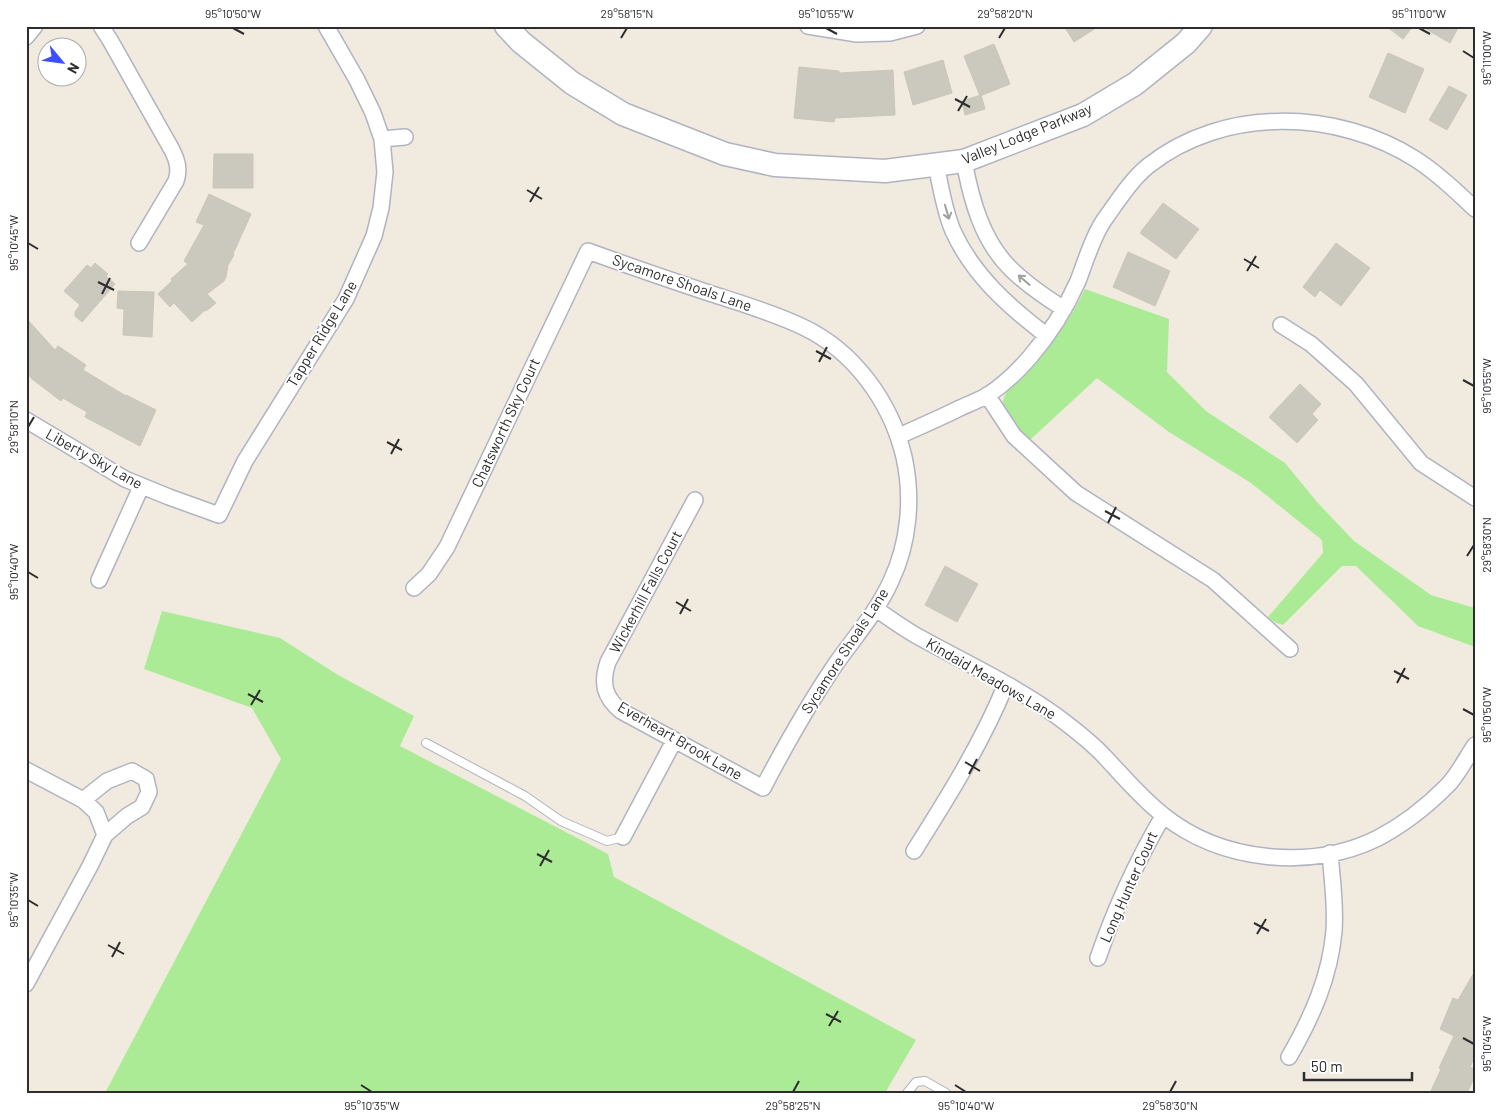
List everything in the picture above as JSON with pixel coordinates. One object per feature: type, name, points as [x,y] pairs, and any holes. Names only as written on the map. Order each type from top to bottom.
[{"type":"street","points":[[26,37],[35,26]]},
{"type":"street","points":[[100,26],[110,40],[172,150],[178,166],[176,181],[139,243]]},
{"type":"street","name":"Tapper Ridge Lane","points":[[218,515],[245,461],[346,299],[374,236],[381,208],[385,172],[382,139],[373,113],[357,80],[326,26]]},
{"type":"street","name":"Valley Lodge Parkway","points":[[506,26],[521,42],[572,83],[623,114],[725,154],[775,165],[885,171],[964,161],[1083,115],[1135,84],[1186,43],[1201,26]]},
{"type":"street","points":[[808,26],[856,34],[890,33],[917,26]]},
{"type":"street","points":[[899,436],[987,395],[1004,382],[1030,357],[1064,309],[1106,218],[1125,192],[1147,167],[1178,146],[1216,130],[1253,122],[1283,121],[1312,123],[1350,130],[1384,143],[1424,166],[1448,183],[1475,209]]},
{"type":"street","points":[[382,139],[405,137]]},
{"type":"street","points":[[964,161],[975,207],[994,248],[1010,268],[1034,289],[1064,309]]},
{"type":"street","points":[[936,164],[946,211],[953,231],[965,254],[997,295],[1046,335]]},
{"type":"street","name":"Sycamore Shoals Lane","points":[[588,251],[763,311],[803,327],[826,340],[846,356],[877,392],[899,436],[908,478],[907,526],[891,581],[876,609],[817,692],[794,729],[763,788]]},
{"type":"street","name":"Chatsworth Sky Court","points":[[414,588],[429,574],[447,547],[588,251]]},
{"type":"street","points":[[1281,325],[1311,344],[1356,384],[1421,463],[1475,498]]},
{"type":"street","points":[[987,395],[1014,436],[1076,493],[1213,580],[1290,648]]},
{"type":"street","name":"Liberty Sky Lane","points":[[26,420],[141,487],[218,515]]},
{"type":"street","points":[[100,580],[141,487]]},
{"type":"street","name":"Wickerhill Falls Court","points":[[604,687],[604,673],[608,662],[695,500]]},
{"type":"street","name":"Kindaid Meadows Lane","points":[[876,609],[916,635],[1037,702],[1065,722],[1102,754],[1163,816],[1192,834],[1213,843],[1252,854],[1293,858],[1330,854],[1378,838],[1419,812],[1449,784],[1475,745]]},
{"type":"street","points":[[914,851],[949,796],[979,742],[1006,684]]},
{"type":"street","name":"Everheart Brook Lane","points":[[604,687],[608,698],[621,712],[763,788]]},
{"type":"street","points":[[623,837],[674,741]]},
{"type":"street","points":[[26,770],[83,800],[96,812],[105,835]]},
{"type":"street","points":[[26,984],[105,835],[142,807],[150,792],[146,778],[132,771],[107,781],[83,800]]},
{"type":"street","name":"Long Hunter Court","points":[[1098,958],[1134,868],[1163,816]]},
{"type":"street","points":[[1289,1057],[1317,1004],[1330,964],[1334,930],[1334,891],[1330,854]]},
{"type":"lane","points":[[426,743],[525,796],[561,821],[607,840],[623,837]]},
{"type":"lane","points":[[907,1093],[916,1082],[926,1081],[946,1093]]},
{"type":"green space","points":[[1085,289],[1169,319],[1167,372],[1206,411],[1285,463],[1317,502],[1354,541],[1431,595],[1475,608],[1475,647],[1418,626],[1356,566],[1342,566],[1283,625],[1274,622],[1268,617],[1323,553],[1322,540],[1251,483],[1169,432],[1097,378],[1030,440],[1006,412],[1003,402],[1004,398],[1012,385],[1036,363],[1052,343],[1073,312]]},
{"type":"green space","points":[[162,611],[280,638],[338,675],[414,716],[400,746],[608,854],[614,877],[916,1040],[885,1093],[105,1093],[281,759],[252,708],[144,669]]},
{"type":"building","points":[[1064,26],[1099,26],[1074,42]]},
{"type":"building","points":[[1386,26],[1413,26],[1403,39]]},
{"type":"building","points":[[1421,26],[1459,26],[1450,43]]},
{"type":"building","points":[[994,44],[1010,84],[980,96],[964,56]]},
{"type":"building","points":[[1388,53],[1424,69],[1405,113],[1369,97]]},
{"type":"building","points":[[943,60],[952,93],[913,105],[904,72]]},
{"type":"building","points":[[799,67],[839,71],[839,73],[893,70],[895,115],[835,118],[834,122],[794,118]]},
{"type":"building","points":[[1449,86],[1467,95],[1447,130],[1429,120]]},
{"type":"building","points":[[981,95],[985,109],[965,115],[962,101]]},
{"type":"building","points":[[214,154],[253,154],[253,188],[213,188]]},
{"type":"building","points":[[209,194],[251,214],[228,265],[224,281],[207,294],[216,303],[192,322],[174,303],[170,307],[158,294],[188,264],[184,261],[204,225],[196,222]]},
{"type":"building","points":[[1163,203],[1199,229],[1176,259],[1140,233]]},
{"type":"building","points":[[1336,243],[1370,268],[1341,306],[1320,290],[1315,297],[1303,287]]},
{"type":"building","points":[[1128,252],[1170,271],[1155,306],[1113,287]]},
{"type":"building","points":[[95,263],[108,274],[106,276],[115,284],[82,322],[75,316],[75,312],[80,305],[64,291],[87,265],[91,268]]},
{"type":"building","points":[[118,291],[154,292],[152,337],[123,335],[124,309],[117,308]]},
{"type":"building","points":[[26,318],[55,350],[58,346],[86,365],[83,370],[126,396],[156,410],[140,446],[85,417],[87,412],[63,398],[61,401],[32,379],[26,372]]},
{"type":"building","points":[[1300,384],[1321,404],[1312,414],[1318,420],[1297,443],[1269,417]]},
{"type":"building","points":[[945,566],[978,584],[957,622],[925,605]]},
{"type":"building","points":[[1475,971],[1475,1056],[1470,1067],[1475,1069],[1475,1076],[1467,1093],[1430,1093],[1454,1036],[1440,1029],[1453,998],[1458,1000]]}]
